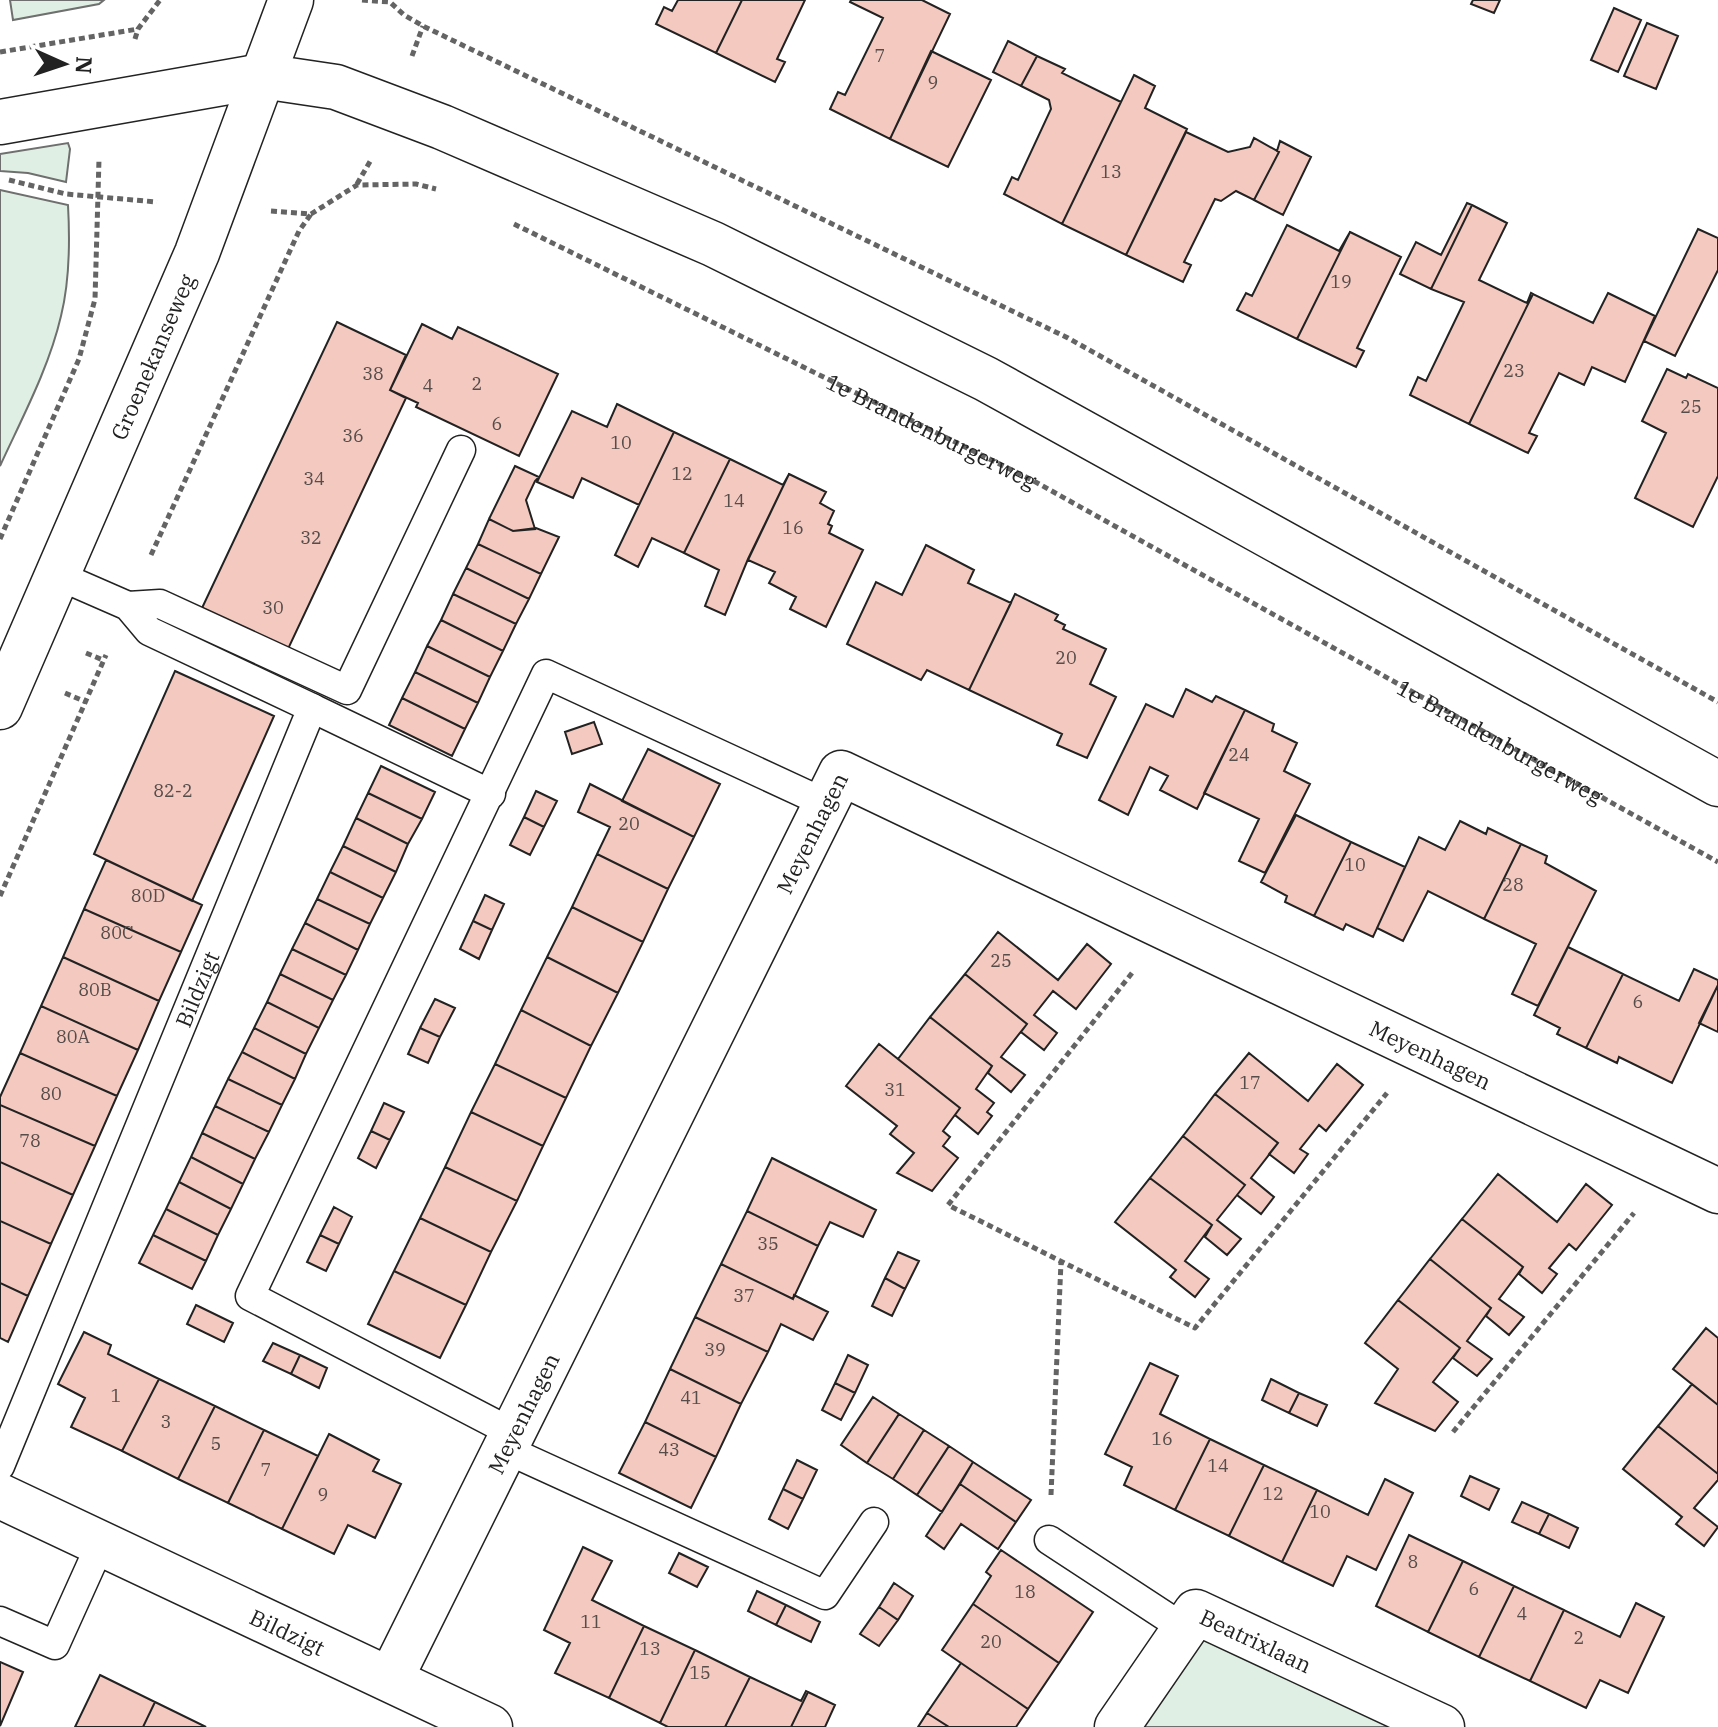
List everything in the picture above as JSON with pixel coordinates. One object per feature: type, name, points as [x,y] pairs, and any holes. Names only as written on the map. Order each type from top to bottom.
[{"type":"street","name":"Groenekanseweg","points":[[0,707],[13,644],[57,575],[197,253],[291,0]]},
{"type":"street","points":[[0,122],[262,76],[336,87],[442,127],[713,244],[986,379],[1718,784]]},
{"type":"street","name":"Meyenhagen","points":[[391,1678],[841,773],[1718,1191]]},
{"type":"street","name":"Bildzigt","points":[[0,1496],[490,1727]]},
{"type":"street","name":"Beatrixlaan","points":[[1117,1727],[1196,1612],[1442,1727]]},
{"type":"lane","points":[[128,606],[160,604],[347,690],[461,450]]},
{"type":"lane","points":[[57,575],[128,606],[149,631],[491,794]]},
{"type":"lane","points":[[825,803],[546,674],[250,1296],[509,1441],[825,1595],[874,1522]]},
{"type":"lane","name":"Bildzigt","points":[[0,1466],[312,708]]},
{"type":"lane","points":[[1049,1540],[1185,1629]]},
{"type":"lane","points":[[0,1621],[55,1645],[101,1543]]},
{"type":"path","points":[[0,52],[138,29],[160,0]]},
{"type":"path","points":[[362,0],[390,1],[404,15],[423,26],[1068,338],[1718,702]]},
{"type":"path","points":[[0,179],[42,186],[66,194],[311,214]]},
{"type":"path","points":[[0,896],[299,231],[311,214],[357,185],[416,184],[443,191]]},
{"type":"path","points":[[0,539],[79,359],[95,299],[98,197]]},
{"type":"path","name":"1e Brandenburgerweg","points":[[513,223],[1032,480],[1718,862]]},
{"type":"path","points":[[1167,928],[948,1205],[1195,1328],[1422,1050]]},
{"type":"path","points":[[1453,1432],[1670,1169]]},
{"type":"path","points":[[1049,1540],[1061,1262]]},
{"type":"green space","points":[[10,0],[104,0],[99,4],[13,20]]},
{"type":"green space","points":[[68,143],[66,182],[28,173],[0,171],[0,154]]},
{"type":"green space","points":[[0,190],[68,205],[69,246],[66,289],[50,355],[0,466]]},
{"type":"green space","points":[[1194,1634],[1391,1727],[1123,1727]]},
{"type":"building","points":[[678,0],[742,0],[716,53],[656,24],[664,7],[672,11]]},
{"type":"building","points":[[742,0],[805,0],[777,59],[785,62],[775,82],[716,53]]},
{"type":"building","points":[[851,0],[922,0],[950,14],[890,139],[830,109],[838,92],[845,95],[883,18]]},
{"type":"building","points":[[1473,0],[1500,0],[1494,13],[1471,4]]},
{"type":"building","points":[[1614,8],[1641,20],[1618,72],[1591,60]]},
{"type":"building","points":[[1647,23],[1678,36],[1656,89],[1624,76]]},
{"type":"building","points":[[1008,41],[1037,56],[1021,86],[993,72]]},
{"type":"building","points":[[931,51],[991,80],[948,167],[890,139]]},
{"type":"building","points":[[1037,56],[1065,69],[1062,73],[1121,102],[1062,224],[1004,194],[1012,177],[1018,180],[1051,109],[1049,100],[1021,86]]},
{"type":"building","points":[[1134,75],[1155,86],[1145,108],[1187,129],[1126,255],[1062,224]]},
{"type":"building","points":[[1186,132],[1228,152],[1250,147],[1254,138],[1279,152],[1254,200],[1236,191],[1221,201],[1215,199],[1184,262],[1191,265],[1183,282],[1126,255]]},
{"type":"building","points":[[1280,141],[1311,157],[1283,215],[1254,200],[1279,152]]},
{"type":"building","points":[[1467,203],[1472,205],[1431,289],[1400,274],[1416,242],[1441,255]]},
{"type":"building","points":[[1472,205],[1507,223],[1479,280],[1527,303],[1533,294],[1469,424],[1410,395],[1418,377],[1426,381],[1464,302],[1431,289]]},
{"type":"building","points":[[1287,225],[1339,251],[1350,232],[1297,339],[1237,310],[1246,293],[1252,296]]},
{"type":"building","points":[[1698,229],[1718,238],[1718,270],[1675,356],[1644,341]]},
{"type":"building","points":[[1350,232],[1401,257],[1357,348],[1364,351],[1356,367],[1297,339]]},
{"type":"building","points":[[1608,293],[1655,316],[1625,382],[1592,367],[1584,385],[1559,373],[1529,433],[1537,436],[1528,453],[1469,424],[1533,294],[1593,323]]},
{"type":"building","points":[[337,322],[406,355],[390,390],[406,398],[288,649],[202,608]]},
{"type":"building","points":[[422,324],[452,339],[458,327],[558,374],[519,456],[416,407],[418,403],[390,390]]},
{"type":"building","points":[[1667,369],[1686,378],[1688,374],[1718,388],[1718,476],[1693,527],[1635,498],[1666,433],[1642,421]]},
{"type":"building","points":[[617,404],[674,432],[639,505],[582,478],[573,498],[537,482],[572,411],[607,427]]},
{"type":"building","points":[[674,432],[730,459],[684,553],[652,538],[638,567],[615,555]]},
{"type":"building","points":[[730,459],[783,485],[789,474],[725,615],[705,606],[719,570],[684,553]]},
{"type":"building","points":[[515,466],[539,477],[526,500],[535,529],[513,531],[489,519]]},
{"type":"building","points":[[789,474],[826,492],[820,503],[834,511],[828,524],[832,526],[829,533],[863,550],[826,627],[790,609],[796,597],[769,583],[775,572],[748,560]]},
{"type":"building","points":[[489,519],[513,531],[536,528],[559,537],[541,574],[478,544]]},
{"type":"building","points":[[478,544],[541,574],[529,599],[466,568]]},
{"type":"building","points":[[926,545],[974,570],[968,583],[1011,603],[969,690],[927,670],[921,680],[847,644],[876,582],[902,595]]},
{"type":"building","points":[[466,568],[529,599],[516,624],[453,594]]},
{"type":"building","points":[[453,594],[516,624],[503,651],[441,620]]},
{"type":"building","points":[[1015,594],[1058,615],[1055,620],[1065,625],[1063,629],[1106,649],[1090,684],[1116,697],[1087,758],[1057,745],[1062,734],[969,690]]},
{"type":"building","points":[[441,620],[503,651],[490,677],[427,646]]},
{"type":"building","points":[[427,646],[490,677],[478,703],[415,672]]},
{"type":"building","points":[[175,671],[274,716],[192,901],[94,854]]},
{"type":"building","points":[[415,672],[478,703],[465,729],[402,698]]},
{"type":"building","points":[[1186,689],[1212,702],[1216,696],[1245,710],[1197,809],[1160,790],[1168,776],[1150,767],[1128,815],[1099,800],[1146,704],[1173,717]]},
{"type":"building","points":[[402,698],[465,729],[452,756],[389,725]]},
{"type":"building","points":[[1245,710],[1274,724],[1272,731],[1297,743],[1284,771],[1310,784],[1265,873],[1239,861],[1259,819],[1204,793]]},
{"type":"building","points":[[594,722],[602,744],[572,754],[565,732]]},
{"type":"building","points":[[648,749],[720,784],[694,837],[622,801]]},
{"type":"building","points":[[381,766],[435,792],[422,819],[368,793]]},
{"type":"building","points":[[590,784],[694,837],[668,889],[597,854],[610,827],[578,812]]},
{"type":"building","points":[[536,791],[557,801],[544,827],[524,817]]},
{"type":"building","points":[[368,793],[422,819],[408,844],[356,818]]},
{"type":"building","points":[[1296,815],[1351,842],[1314,916],[1285,902],[1287,896],[1261,882]]},
{"type":"building","points":[[524,817],[544,827],[530,855],[510,845]]},
{"type":"building","points":[[356,818],[408,844],[396,872],[343,846]]},
{"type":"building","points":[[1460,821],[1486,834],[1488,828],[1521,844],[1484,919],[1428,891],[1403,941],[1377,928],[1419,837],[1445,850]]},
{"type":"building","points":[[1351,842],[1405,867],[1373,937],[1346,924],[1343,930],[1314,916]]},
{"type":"building","points":[[1521,844],[1547,856],[1545,863],[1596,891],[1538,1006],[1512,994],[1536,944],[1484,919]]},
{"type":"building","points":[[343,846],[396,872],[383,898],[330,872]]},
{"type":"building","points":[[597,854],[668,889],[643,942],[572,907]]},
{"type":"building","points":[[106,860],[202,905],[181,952],[84,909]]},
{"type":"building","points":[[330,872],[383,898],[370,924],[317,899]]},
{"type":"building","points":[[485,895],[504,904],[492,930],[473,921]]},
{"type":"building","points":[[317,899],[370,924],[358,950],[305,923]]},
{"type":"building","points":[[572,907],[643,942],[618,993],[547,957]]},
{"type":"building","points":[[84,909],[181,952],[159,1001],[63,957]]},
{"type":"building","points":[[473,921],[492,930],[479,959],[460,949]]},
{"type":"building","points":[[305,923],[358,950],[346,975],[292,949]]},
{"type":"building","points":[[998,932],[1058,980],[1087,944],[1111,964],[1076,1009],[1053,991],[1034,1015],[1057,1033],[1044,1050],[1021,1032],[1027,1024],[965,974]]},
{"type":"building","points":[[1568,947],[1623,974],[1586,1048],[1557,1034],[1560,1028],[1534,1015]]},
{"type":"building","points":[[292,949],[346,975],[333,1000],[280,974]]},
{"type":"building","points":[[63,957],[159,1001],[138,1050],[41,1006]]},
{"type":"building","points":[[547,957],[618,993],[591,1046],[521,1010]]},
{"type":"building","points":[[1694,969],[1718,980],[1718,985],[1672,1083],[1619,1057],[1617,1063],[1586,1048],[1623,974],[1679,1001]]},
{"type":"building","points":[[280,974],[333,1000],[319,1028],[267,1002]]},
{"type":"building","points":[[965,974],[1027,1024],[1001,1057],[1025,1075],[1011,1092],[988,1073],[992,1066],[930,1017]]},
{"type":"building","points":[[1718,985],[1718,1032],[1699,1023]]},
{"type":"building","points":[[435,999],[455,1008],[440,1037],[420,1028]]},
{"type":"building","points":[[267,1002],[319,1028],[306,1054],[254,1028]]},
{"type":"building","points":[[41,1006],[138,1050],[117,1096],[20,1053]]},
{"type":"building","points":[[521,1010],[591,1046],[566,1098],[495,1064]]},
{"type":"building","points":[[930,1017],[992,1066],[976,1089],[994,1103],[987,1112],[992,1116],[978,1134],[955,1115],[960,1108],[898,1059]]},
{"type":"building","points":[[254,1028],[306,1054],[295,1079],[242,1052]]},
{"type":"building","points":[[420,1028],[440,1037],[428,1063],[408,1054]]},
{"type":"building","points":[[879,1044],[960,1108],[943,1131],[950,1137],[943,1146],[958,1158],[932,1191],[897,1173],[914,1153],[890,1134],[897,1126],[846,1086]]},
{"type":"building","points":[[242,1052],[295,1079],[282,1105],[228,1079]]},
{"type":"building","points":[[20,1053],[117,1096],[95,1146],[0,1105],[0,1097]]},
{"type":"building","points":[[1249,1053],[1308,1101],[1337,1064],[1363,1085],[1326,1131],[1319,1125],[1300,1149],[1308,1154],[1294,1173],[1269,1154],[1278,1143],[1215,1094]]},
{"type":"building","points":[[495,1064],[566,1098],[543,1146],[471,1112]]},
{"type":"building","points":[[228,1079],[282,1105],[269,1132],[215,1106]]},
{"type":"building","points":[[1215,1094],[1278,1143],[1251,1178],[1274,1197],[1261,1214],[1237,1195],[1245,1185],[1183,1136]]},
{"type":"building","points":[[384,1103],[404,1112],[390,1140],[371,1131]]},
{"type":"building","points":[[0,1105],[95,1146],[73,1195],[0,1162]]},
{"type":"building","points":[[215,1106],[269,1132],[255,1159],[202,1133]]},
{"type":"building","points":[[471,1112],[543,1146],[517,1201],[445,1167]]},
{"type":"building","points":[[371,1131],[390,1140],[376,1168],[358,1158]]},
{"type":"building","points":[[202,1133],[255,1159],[243,1184],[191,1157]]},
{"type":"building","points":[[1183,1136],[1245,1185],[1217,1220],[1241,1239],[1227,1255],[1205,1237],[1212,1225],[1150,1178]]},
{"type":"building","points":[[191,1157],[243,1184],[231,1209],[179,1182]]},
{"type":"building","points":[[772,1158],[876,1210],[863,1237],[830,1222],[818,1246],[747,1211]]},
{"type":"building","points":[[0,1162],[73,1195],[51,1244],[0,1221]]},
{"type":"building","points":[[445,1167],[517,1201],[491,1252],[420,1218]]},
{"type":"building","points":[[1498,1174],[1557,1222],[1586,1184],[1612,1205],[1576,1250],[1569,1244],[1549,1268],[1557,1274],[1542,1293],[1519,1274],[1523,1267],[1462,1219]]},
{"type":"building","points":[[1150,1178],[1212,1225],[1185,1261],[1209,1279],[1195,1297],[1170,1277],[1176,1270],[1115,1222]]},
{"type":"building","points":[[179,1182],[231,1209],[218,1235],[166,1209]]},
{"type":"building","points":[[334,1207],[352,1217],[339,1244],[320,1235]]},
{"type":"building","points":[[166,1209],[218,1235],[206,1261],[153,1235]]},
{"type":"building","points":[[747,1211],[818,1246],[793,1299],[721,1264]]},
{"type":"building","points":[[420,1218],[491,1252],[466,1305],[394,1271]]},
{"type":"building","points":[[1462,1219],[1523,1267],[1499,1299],[1524,1317],[1509,1335],[1486,1316],[1491,1308],[1430,1259]]},
{"type":"building","points":[[0,1221],[51,1244],[28,1296],[0,1283]]},
{"type":"building","points":[[153,1235],[206,1261],[192,1289],[139,1263]]},
{"type":"building","points":[[320,1235],[339,1244],[326,1271],[307,1262]]},
{"type":"building","points":[[898,1252],[919,1261],[905,1289],[885,1278]]},
{"type":"building","points":[[1430,1259],[1491,1308],[1467,1341],[1492,1359],[1477,1376],[1453,1358],[1460,1348],[1398,1300]]},
{"type":"building","points":[[721,1264],[793,1299],[794,1295],[828,1312],[813,1340],[781,1324],[768,1352],[695,1317]]},
{"type":"building","points":[[394,1271],[466,1305],[440,1358],[368,1324]]},
{"type":"building","points":[[885,1278],[905,1289],[892,1316],[872,1306]]},
{"type":"building","points":[[0,1283],[28,1296],[8,1342],[0,1338]]},
{"type":"building","points":[[1398,1300],[1460,1348],[1433,1382],[1458,1402],[1435,1431],[1375,1403],[1398,1369],[1365,1343]]},
{"type":"building","points":[[196,1305],[233,1323],[224,1342],[187,1324]]},
{"type":"building","points":[[695,1317],[768,1352],[741,1404],[670,1369]]},
{"type":"building","points":[[1706,1328],[1718,1338],[1718,1405],[1673,1369]]},
{"type":"building","points":[[84,1332],[111,1345],[108,1354],[159,1379],[122,1451],[71,1427],[85,1398],[58,1384]]},
{"type":"building","points":[[273,1343],[300,1355],[291,1374],[263,1361]]},
{"type":"building","points":[[300,1355],[327,1368],[319,1388],[291,1374]]},
{"type":"building","points":[[848,1355],[868,1365],[855,1393],[835,1383]]},
{"type":"building","points":[[1150,1363],[1178,1376],[1160,1414],[1210,1439],[1175,1510],[1124,1485],[1132,1467],[1105,1454]]},
{"type":"building","points":[[670,1369],[741,1404],[716,1457],[645,1422]]},
{"type":"building","points":[[159,1379],[215,1406],[178,1479],[122,1451]]},
{"type":"building","points":[[1271,1379],[1299,1393],[1289,1413],[1262,1400]]},
{"type":"building","points":[[835,1383],[855,1393],[841,1420],[822,1410]]},
{"type":"building","points":[[1692,1384],[1718,1405],[1718,1474],[1658,1426]]},
{"type":"building","points":[[1299,1393],[1327,1405],[1317,1426],[1289,1413]]},
{"type":"building","points":[[873,1397],[899,1414],[867,1463],[841,1445]]},
{"type":"building","points":[[215,1406],[264,1430],[228,1503],[178,1479]]},
{"type":"building","points":[[899,1414],[924,1430],[893,1479],[867,1463]]},
{"type":"building","points":[[645,1422],[716,1457],[691,1508],[619,1473]]},
{"type":"building","points":[[1658,1426],[1718,1474],[1718,1480],[1694,1508],[1718,1527],[1704,1546],[1676,1524],[1682,1517],[1623,1469]]},
{"type":"building","points":[[264,1430],[318,1456],[282,1529],[228,1503]]},
{"type":"building","points":[[924,1430],[949,1446],[917,1495],[893,1479]]},
{"type":"building","points":[[329,1434],[379,1460],[373,1471],[401,1484],[375,1538],[348,1525],[334,1554],[282,1529]]},
{"type":"building","points":[[1210,1439],[1264,1465],[1229,1536],[1175,1510]]},
{"type":"building","points":[[949,1446],[973,1462],[942,1512],[917,1495]]},
{"type":"building","points":[[797,1460],[817,1470],[803,1499],[783,1489]]},
{"type":"building","points":[[973,1462],[1031,1500],[1016,1522],[960,1484]]},
{"type":"building","points":[[1264,1465],[1317,1490],[1282,1562],[1229,1536]]},
{"type":"building","points":[[1470,1476],[1499,1489],[1489,1510],[1461,1496]]},
{"type":"building","points":[[1385,1479],[1413,1493],[1376,1570],[1347,1556],[1333,1586],[1282,1562],[1317,1490],[1368,1515]]},
{"type":"building","points":[[960,1484],[1016,1522],[998,1549],[961,1524],[944,1549],[926,1536]]},
{"type":"building","points":[[783,1489],[803,1499],[788,1529],[769,1519]]},
{"type":"building","points":[[1522,1502],[1549,1514],[1539,1534],[1512,1522]]},
{"type":"building","points":[[1549,1514],[1578,1528],[1569,1548],[1539,1534]]},
{"type":"building","points":[[1409,1535],[1463,1561],[1428,1632],[1376,1606]]},
{"type":"building","points":[[583,1547],[612,1561],[592,1600],[644,1626],[609,1698],[555,1673],[570,1643],[544,1630]]},
{"type":"building","points":[[1001,1550],[1093,1612],[1059,1663],[973,1604],[991,1576],[986,1572]]},
{"type":"building","points":[[679,1553],[708,1567],[697,1587],[669,1573]]},
{"type":"building","points":[[1463,1561],[1514,1586],[1479,1657],[1428,1632]]},
{"type":"building","points":[[894,1583],[913,1596],[898,1620],[879,1607]]},
{"type":"building","points":[[1514,1586],[1564,1610],[1530,1681],[1479,1657]]},
{"type":"building","points":[[757,1591],[786,1605],[776,1625],[748,1611]]},
{"type":"building","points":[[1636,1603],[1664,1617],[1628,1693],[1600,1680],[1586,1708],[1530,1681],[1564,1610],[1620,1637]]},
{"type":"building","points":[[973,1604],[1059,1663],[1028,1709],[942,1650]]},
{"type":"building","points":[[786,1605],[820,1622],[811,1642],[776,1625]]},
{"type":"building","points":[[879,1607],[898,1620],[879,1646],[860,1634]]},
{"type":"building","points":[[644,1626],[695,1650],[660,1723],[609,1698]]},
{"type":"building","points":[[695,1650],[750,1677],[725,1727],[668,1727],[660,1723]]},
{"type":"building","points":[[0,1662],[23,1672],[0,1726]]},
{"type":"building","points":[[961,1663],[1028,1709],[1016,1727],[949,1727],[927,1713]]},
{"type":"building","points":[[100,1675],[155,1702],[143,1727],[75,1727]]},
{"type":"building","points":[[750,1677],[801,1701],[808,1692],[791,1727],[725,1727]]},
{"type":"building","points":[[808,1692],[835,1705],[825,1727],[791,1727]]},
{"type":"building","points":[[155,1702],[206,1727],[143,1727]]},
{"type":"building","points":[[927,1713],[949,1727],[918,1727]]}]
